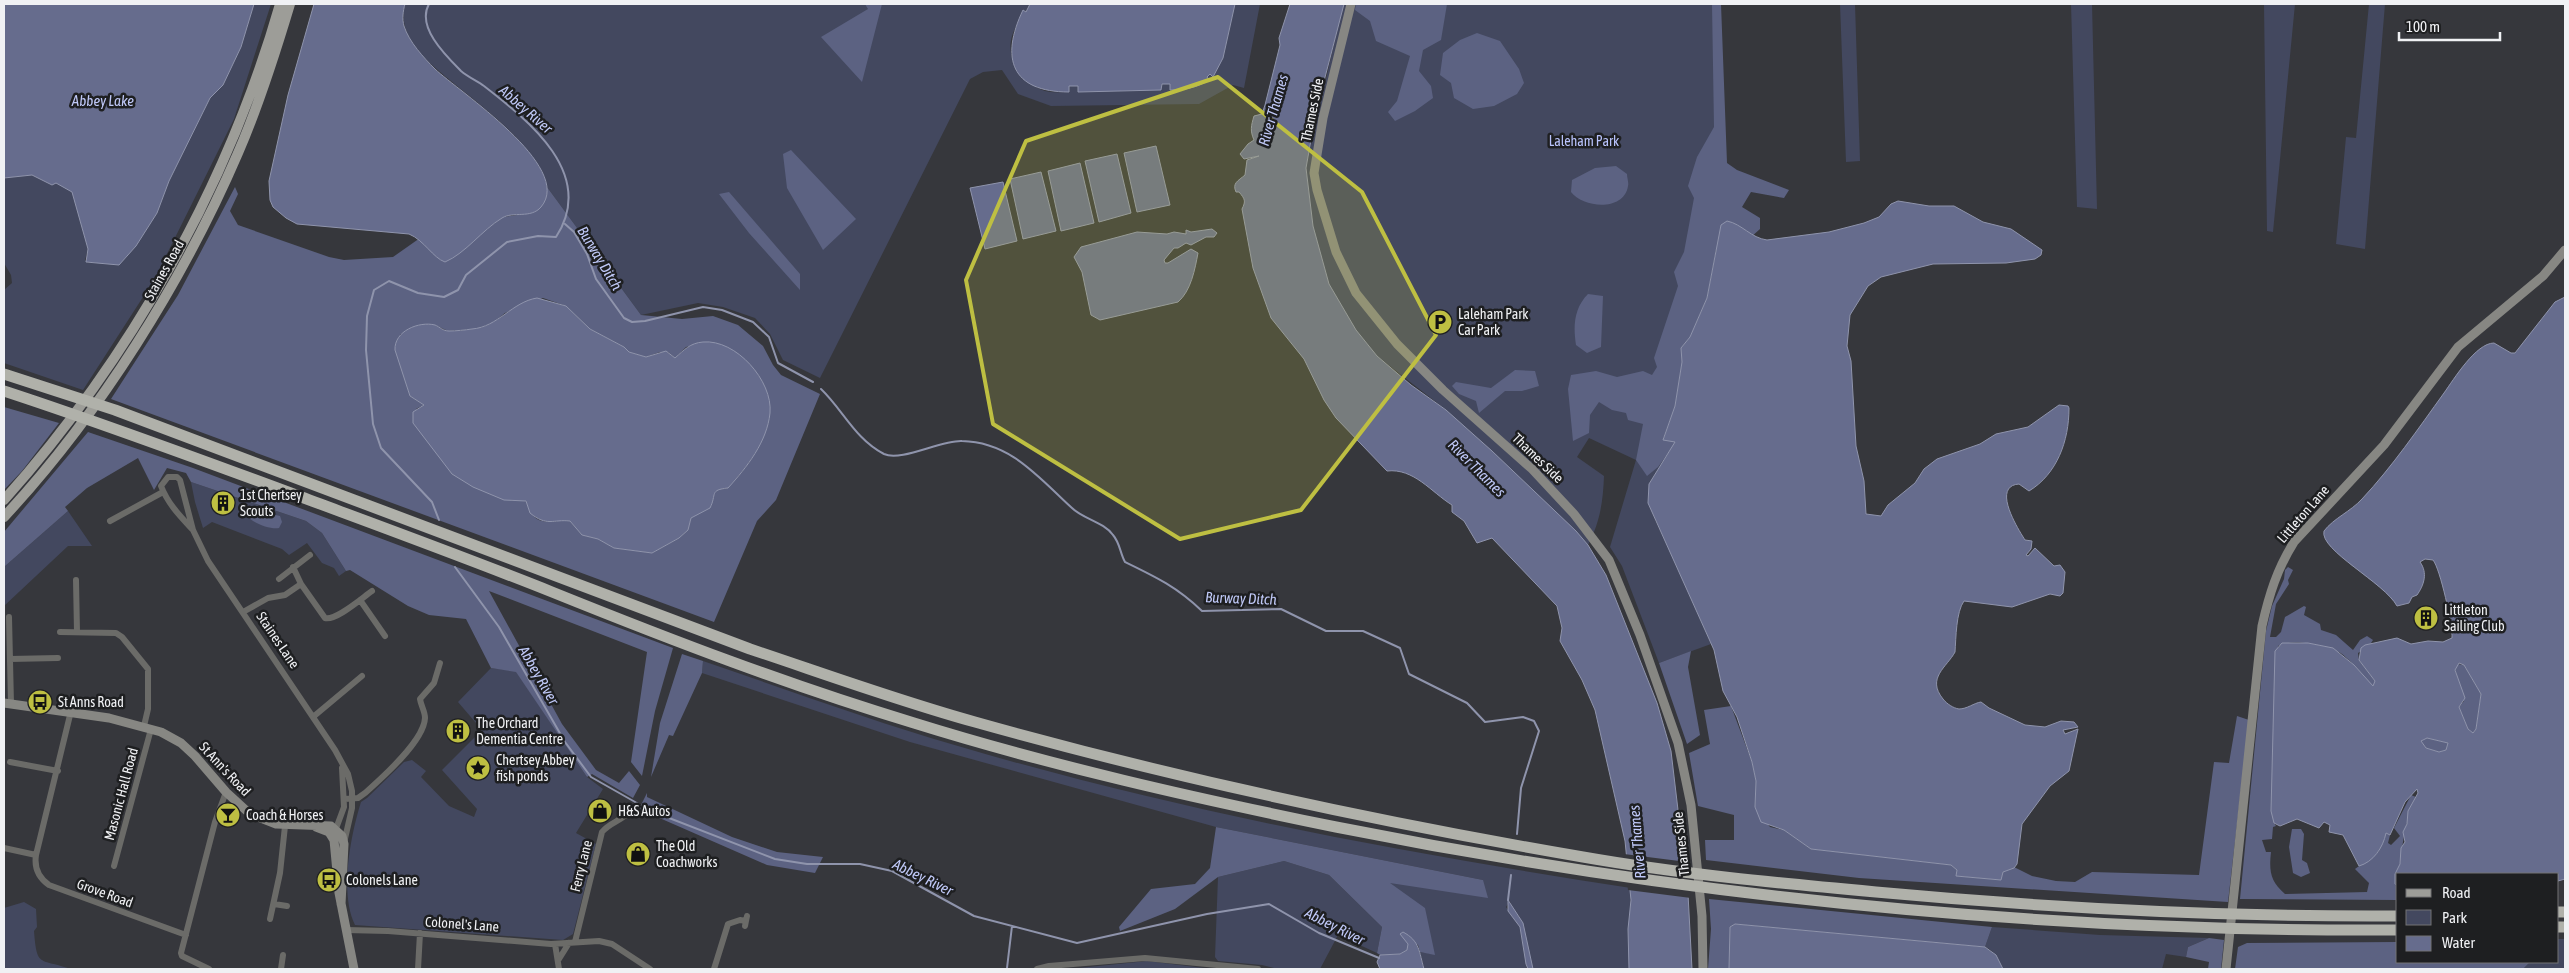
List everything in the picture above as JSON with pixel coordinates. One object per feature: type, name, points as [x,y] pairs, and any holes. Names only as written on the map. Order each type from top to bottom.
[{"type":"highway","points":[[4,374],[115,410],[750,648],[972,721],[1169,772],[1336,809],[1585,858],[1720,876],[1922,896],[2122,910],[2396,916]]},
{"type":"highway","points":[[4,391],[113,427],[768,676],[911,723],[1022,755],[1241,807],[1414,843],[1587,872],[1886,909],[2003,918],[2247,929],[2396,930]]},
{"type":"main road","name":"Staines Road","points":[[4,500],[54,439],[113,358],[171,262],[209,190],[241,117],[280,4]]},
{"type":"main road","name":"Staines Road","points":[[4,517],[44,472],[67,442],[124,362],[162,302],[221,190],[260,98],[290,4]]},
{"type":"street","name":"Thames Side","points":[[1351,4],[1323,118],[1314,173],[1317,190],[1336,252],[1356,294],[1397,344],[1443,390],[1532,470],[1576,515],[1609,560],[1640,635],[1678,743],[1691,805],[1702,916],[1703,969]]},
{"type":"street","name":"Littleton Lane","points":[[2226,969],[2262,626],[2270,592],[2283,560],[2294,542],[2384,445],[2458,347],[2543,276],[2565,250]]},
{"type":"street","name":"Staines Lane","points":[[193,530],[171,507],[163,492],[161,486],[168,477],[177,477],[180,480],[193,530],[208,561],[313,717],[348,774],[353,799],[344,844],[341,904]]},
{"type":"street","points":[[110,521],[163,492]]},
{"type":"street","points":[[279,579],[310,555]]},
{"type":"street","points":[[293,567],[300,584],[325,618],[330,620],[372,591]]},
{"type":"street","points":[[76,580],[77,632]]},
{"type":"street","points":[[243,612],[268,598],[285,594],[300,584]]},
{"type":"street","points":[[360,600],[385,636]]},
{"type":"street","points":[[7,703],[10,660],[7,651],[9,617]]},
{"type":"street","name":"Masonic Hall Road","points":[[60,632],[118,634],[148,669],[147,727],[114,866]]},
{"type":"street","points":[[10,660],[58,658]]},
{"type":"street","points":[[345,799],[353,799],[375,785],[407,752],[424,721],[424,712],[420,699],[434,683],[440,663]]},
{"type":"street","points":[[313,717],[362,676]]},
{"type":"street","name":"St Ann's Road","points":[[7,703],[71,711],[147,727],[171,737],[187,749],[226,792],[250,814],[268,823],[285,826],[323,824],[336,829]]},
{"type":"street","name":"Grove Road","points":[[71,711],[36,856],[36,868],[41,879],[49,885],[186,935]]},
{"type":"street","points":[[10,762],[58,771]]},
{"type":"street","name":"Staines Lane","points":[[341,904],[334,840],[336,829],[342,816],[345,799],[342,765]]},
{"type":"street","points":[[209,969],[191,962],[182,956],[181,953],[215,822],[226,792]]},
{"type":"street","name":"Ferry Lane","points":[[559,959],[572,942],[602,832],[608,826],[624,818],[631,810]]},
{"type":"street","points":[[270,919],[274,904],[285,826]]},
{"type":"street","name":"St Ann's Road","points":[[309,826],[326,830],[334,840]]},
{"type":"street","points":[[336,829],[342,836],[344,844]]},
{"type":"street","points":[[4,848],[36,856]]},
{"type":"street","points":[[274,904],[287,906]]},
{"type":"street","points":[[341,904],[354,969]]},
{"type":"street","points":[[714,969],[728,924],[740,920],[746,921]]},
{"type":"street","name":"Colonel's Lane","points":[[346,930],[420,933],[555,944],[599,941],[612,944],[650,969]]},
{"type":"street","points":[[418,969],[420,933]]},
{"type":"street","points":[[555,944],[559,959],[558,969]]},
{"type":"street","points":[[280,969],[283,955]]},
{"type":"street","points":[[1037,969],[1049,966],[1145,958],[1258,969]]},
{"type":"highlighted area","points":[[1218,77],[1362,192],[1436,335],[1301,510],[1180,539],[993,424],[966,280],[1026,141]]},
{"type":"green space","points":[[254,4],[271,4],[234,119],[154,280],[83,390],[4,363],[4,290],[12,283],[11,275],[4,263],[4,178],[32,175],[52,185],[55,182],[73,192],[88,249],[85,260],[88,263],[121,263],[136,246],[157,213],[169,180],[210,98],[223,85],[241,46]]},
{"type":"green space","points":[[405,4],[1030,4],[1026,12],[1024,10],[1012,36],[1011,53],[1018,70],[1030,83],[1045,91],[1069,92],[1069,86],[1078,86],[1078,92],[1161,90],[1162,84],[1170,84],[1170,90],[1193,88],[1210,74],[1212,76],[1223,58],[1235,4],[1260,4],[1244,88],[1233,85],[1199,104],[1051,106],[1018,94],[1002,70],[983,72],[970,79],[820,378],[783,360],[770,334],[755,318],[723,307],[698,303],[641,315],[547,187],[535,164],[515,136],[431,64],[412,43],[406,31],[404,18]]},
{"type":"green space","name":"Laleham Park","points":[[1343,4],[1716,4],[1722,165],[1676,442],[1649,484],[1655,520],[1675,560],[1711,644],[1659,663],[1622,566],[1610,547],[1636,460],[1589,438],[1577,457],[1604,476],[1600,512],[1588,545],[1492,451],[1446,410],[1377,356],[1356,330],[1329,284],[1313,226],[1306,167]]},
{"type":"green space","points":[[1840,4],[1855,4],[1860,161],[1846,162]]},
{"type":"green space","points":[[2071,4],[2092,4],[2097,209],[2077,207]]},
{"type":"green space","points":[[2264,4],[2295,4],[2273,232],[2267,231]]},
{"type":"green space","points":[[2369,4],[2385,4],[2365,249],[2336,244],[2346,137],[2356,138]]},
{"type":"green space","points":[[191,482],[306,521],[322,533],[346,571],[339,576],[334,568],[322,563],[307,543],[289,555],[282,549],[212,522],[203,528]]},
{"type":"green space","points":[[68,511],[92,546],[68,546],[4,606],[4,567]]},
{"type":"green space","points":[[703,661],[862,716],[958,746],[1124,791],[1376,845],[1631,888],[1629,969],[1533,969],[1519,916],[1511,908],[1510,901],[1506,907],[1520,927],[1527,969],[1424,969],[1420,952],[1434,954],[1388,883],[1483,880],[1216,827],[910,742],[702,673]]},
{"type":"green space","points":[[491,668],[516,671],[587,777],[603,789],[576,833],[596,844],[573,934],[563,940],[355,925],[350,912],[347,880],[350,847],[361,802],[404,762],[412,760],[426,771],[421,777],[449,806],[474,817],[477,809],[442,770],[482,730],[458,702]]},
{"type":"green space","points":[[1284,861],[1329,875],[1382,927],[1377,953],[1338,935],[1320,969],[1278,969],[1262,965],[1218,961],[1215,957],[1218,877]]},
{"type":"green space","points":[[24,902],[36,909],[37,927],[34,931],[39,956],[46,962],[71,969],[4,969],[4,908]]},
{"type":"green space","points":[[1992,927],[2100,935],[2209,938],[2188,947],[2186,957],[2166,954],[2162,969],[2003,969],[1994,953],[1985,947]]},
{"type":"green space","points":[[2559,939],[2565,939],[2565,969],[2523,969],[2529,963],[2559,963]]},
{"type":"green space","points":[[1147,961],[1212,969],[1078,969],[1079,968]]},
{"type":"shaded area","points":[[865,4],[882,4],[862,82],[821,37],[868,9]]},
{"type":"shaded area","points":[[1356,4],[1447,4],[1441,40],[1423,50],[1419,71],[1431,86],[1433,98],[1415,111],[1395,121],[1388,112],[1397,101],[1410,56],[1376,41],[1370,21],[1355,10]]},
{"type":"shaded area","points":[[1712,4],[1721,4],[1727,163],[1737,170],[1789,190],[1784,198],[1751,192],[1742,207],[1760,218],[1760,229],[1750,238],[1716,250],[1707,298],[1690,337],[1681,348],[1682,362],[1675,406],[1663,439],[1676,442],[1658,467],[1647,476],[1636,460],[1643,424],[1628,420],[1626,413],[1612,410],[1599,402],[1590,415],[1589,433],[1573,441],[1568,389],[1571,375],[1596,371],[1617,377],[1643,371],[1652,375],[1657,367],[1654,358],[1678,286],[1674,272],[1684,252],[1694,198],[1688,186],[1697,157],[1714,127]]},
{"type":"shaded area","points":[[1477,33],[1500,41],[1519,69],[1524,83],[1517,94],[1494,106],[1473,109],[1454,98],[1451,83],[1440,75],[1443,53],[1460,40]]},
{"type":"shaded area","points":[[791,150],[856,219],[823,250],[787,188],[783,154]]},
{"type":"shaded area","points":[[1616,166],[1627,174],[1628,183],[1625,194],[1619,200],[1611,204],[1593,204],[1584,201],[1571,192],[1572,180],[1595,168]]},
{"type":"shaded area","points":[[235,187],[238,194],[230,211],[238,225],[329,257],[344,260],[393,257],[420,238],[445,261],[457,255],[502,217],[524,214],[546,195],[547,187],[641,315],[682,319],[713,316],[738,325],[763,346],[773,365],[781,375],[820,394],[776,500],[757,521],[714,622],[111,399],[178,295]],"holes":[[[543,298],[566,306],[590,329],[624,347],[629,352],[646,357],[660,352],[668,352],[675,358],[686,347],[709,342],[752,369],[761,380],[765,391],[768,405],[765,431],[760,444],[745,468],[726,489],[719,488],[714,492],[707,509],[691,518],[688,530],[679,538],[652,553],[614,548],[598,539],[582,535],[570,521],[538,520],[530,511],[528,502],[521,500],[512,501],[416,409],[424,405],[410,396],[404,375],[400,335],[413,327],[435,325],[448,331],[477,329],[493,323],[505,313]]]},
{"type":"shaded area","points":[[729,192],[800,274],[800,290],[749,233],[719,194]]},
{"type":"shaded area","points":[[1588,294],[1603,296],[1601,347],[1587,353],[1576,345],[1575,331],[1577,311]]},
{"type":"shaded area","points":[[1515,370],[1535,371],[1539,386],[1522,391],[1505,391],[1479,413],[1476,401],[1459,394],[1452,386],[1456,382],[1491,388]]},
{"type":"shaded area","points":[[4,407],[59,423],[22,471],[4,490]]},
{"type":"shaded area","points":[[88,432],[193,468],[673,648],[655,711],[642,776],[631,762],[647,652],[489,591],[562,724],[596,770],[619,783],[629,771],[640,785],[633,798],[592,774],[587,777],[516,672],[491,668],[466,619],[429,615],[408,606],[350,570],[346,571],[322,533],[306,521],[191,482],[186,473],[167,468],[154,490],[138,458],[87,488],[65,507],[68,511],[4,567],[4,532]]},
{"type":"shaded area","points":[[248,509],[280,516],[282,522],[279,528],[275,528],[254,522],[244,512]]},
{"type":"shaded area","points":[[2288,567],[2293,570],[2288,580],[2289,584],[2276,604],[2270,637],[2276,637],[2281,632],[2285,617],[2304,606],[2306,607],[2304,615],[2320,624],[2321,630],[2336,635],[2353,650],[2360,640],[2367,636],[2373,640],[2369,646],[2358,653],[2359,660],[2375,681],[2375,685],[2371,685],[2350,661],[2336,651],[2320,645],[2301,643],[2278,646],[2274,823],[2276,826],[2273,827],[2272,839],[2262,840],[2266,852],[2271,852],[2270,865],[2273,880],[2285,894],[2367,892],[2369,883],[2355,869],[2378,852],[2386,833],[2390,835],[2388,843],[2391,845],[2400,836],[2394,828],[2411,795],[2416,797],[2407,821],[2400,865],[2395,875],[2396,900],[2240,899],[2266,631],[2272,606],[2284,579],[2285,570]]},
{"type":"shaded area","points":[[1691,651],[1688,667],[1700,735],[1687,744],[1659,663]]},
{"type":"shaded area","points":[[682,654],[703,661],[702,673],[673,736],[669,735],[651,777],[660,723]]},
{"type":"shaded area","points":[[2457,664],[2464,665],[2481,694],[2476,729],[2473,733],[2468,729],[2459,707],[2464,701],[2455,669]]},
{"type":"shaded area","points":[[1731,706],[1752,762],[1756,781],[1755,807],[1770,827],[1784,830],[1811,849],[1951,865],[1957,870],[1956,876],[2001,880],[2003,872],[2014,867],[2032,876],[2056,881],[2075,882],[2092,872],[2199,875],[2214,762],[2229,763],[2237,716],[2249,720],[2228,902],[1859,878],[1706,860],[1705,840],[1734,840],[1734,815],[1698,806],[1689,753],[1710,744],[1704,710]]},
{"type":"shaded area","points":[[2427,738],[2448,743],[2446,750],[2439,752],[2426,748],[2420,741]]},
{"type":"shaded area","points":[[647,793],[647,797],[732,837],[777,852],[823,857],[815,873],[767,865],[639,809]]},
{"type":"shaded area","points":[[1216,827],[1483,880],[1488,898],[1390,883],[1425,908],[1435,955],[1420,952],[1418,945],[1405,938],[1409,946],[1407,950],[1400,954],[1380,955],[1377,953],[1382,927],[1329,875],[1284,861],[1218,877],[1175,909],[1120,931],[1119,927],[1151,889],[1195,884],[1210,868]]},
{"type":"shaded area","points":[[2292,829],[2301,829],[2304,834],[2302,860],[2307,863],[2310,873],[2301,877],[2293,873],[2289,847]]},
{"type":"shaded area","points":[[1709,899],[1992,927],[1985,947],[1735,924],[1730,927],[1729,969],[1708,969],[1711,929]]},
{"type":"shaded area","points":[[2209,938],[2224,940],[2221,969],[2208,969],[2209,962],[2186,957],[2188,947]]},
{"type":"shaded area","points":[[2396,942],[2396,963],[2529,963],[2523,969],[2235,969],[2238,947],[2247,943]]},
{"type":"water","name":"Abbey Lake","points":[[4,4],[254,4],[241,47],[223,85],[210,98],[169,181],[157,213],[136,246],[119,265],[86,262],[88,249],[72,192],[56,183],[52,185],[32,175],[4,178]]},
{"type":"water","points":[[314,4],[405,4],[404,26],[409,38],[417,49],[435,69],[509,131],[528,152],[542,172],[547,190],[541,207],[532,213],[502,218],[460,253],[445,262],[436,257],[419,240],[409,234],[297,224],[273,207],[270,200],[269,181],[288,95]]},
{"type":"water","points":[[1030,4],[1235,4],[1223,58],[1213,77],[1210,74],[1207,77],[1209,80],[1204,83],[1190,88],[1175,90],[1170,90],[1170,84],[1162,84],[1161,90],[1078,92],[1078,86],[1069,86],[1069,92],[1034,86],[1023,79],[1016,69],[1012,57],[1012,43],[1023,10],[1026,12]]},
{"type":"water","name":"River Thames","points":[[1290,4],[1344,4],[1316,112],[1306,168],[1313,226],[1329,284],[1356,330],[1377,356],[1411,385],[1446,410],[1576,531],[1588,545],[1606,575],[1657,703],[1671,751],[1688,894],[1692,969],[1629,969],[1628,929],[1631,900],[1625,841],[1595,710],[1582,680],[1560,641],[1562,628],[1557,606],[1492,538],[1477,543],[1464,521],[1452,512],[1452,505],[1414,477],[1397,471],[1387,471],[1336,418],[1324,400],[1304,359],[1271,318],[1253,268],[1242,209],[1244,204],[1243,196],[1236,192],[1235,186],[1236,182],[1245,175],[1247,160],[1259,156],[1244,159],[1240,154],[1254,140],[1251,131],[1254,116],[1262,114],[1265,105],[1280,45],[1279,38]]},
{"type":"water","points":[[1156,146],[1170,205],[1137,212],[1124,153]]},
{"type":"water","points":[[1117,154],[1131,213],[1099,222],[1085,161]]},
{"type":"water","points":[[1080,163],[1094,223],[1061,231],[1048,171]]},
{"type":"water","points":[[1041,172],[1056,231],[1023,239],[1010,179]]},
{"type":"water","points":[[1003,182],[1017,241],[985,249],[970,188]]},
{"type":"water","points":[[1898,201],[1929,206],[1954,206],[1983,222],[2011,229],[2042,250],[2041,255],[2035,259],[2006,263],[1933,264],[1881,277],[1868,286],[1850,315],[1847,346],[1851,361],[1856,446],[1864,481],[1866,514],[1881,516],[1888,505],[1915,483],[1924,469],[1937,459],[1980,444],[1996,434],[2028,427],[2059,405],[2068,406],[2069,408],[2064,444],[2060,456],[2047,476],[2029,491],[2019,484],[2011,487],[2007,492],[2009,509],[2013,518],[2025,540],[2032,541],[2031,549],[2026,555],[2028,556],[2035,548],[2054,566],[2060,565],[2065,572],[2063,593],[2060,596],[2050,594],[2012,607],[1964,601],[1958,618],[1955,652],[1937,679],[1938,692],[1950,706],[1959,709],[1981,702],[1989,708],[2025,725],[2045,727],[2061,721],[2074,722],[2078,727],[2063,730],[2065,734],[2078,729],[2069,771],[2050,786],[2022,824],[2017,864],[2014,868],[2003,872],[2001,880],[1956,876],[1957,870],[1951,865],[1811,849],[1784,830],[1761,822],[1755,807],[1756,781],[1752,762],[1737,717],[1723,691],[1714,650],[1648,503],[1649,484],[1675,442],[1663,440],[1675,406],[1682,362],[1681,348],[1690,337],[1707,298],[1721,225],[1727,221],[1756,237],[1767,240],[1829,232],[1879,217],[1891,204]]},
{"type":"water","points":[[1212,229],[1217,233],[1214,237],[1206,237],[1191,245],[1186,243],[1178,248],[1174,248],[1164,260],[1165,263],[1168,263],[1191,249],[1198,253],[1189,286],[1178,302],[1100,320],[1091,315],[1082,272],[1074,257],[1081,247],[1137,232],[1167,234],[1174,232],[1186,234],[1186,230],[1191,232]]},
{"type":"water","points":[[2565,297],[2565,879],[2559,881],[2559,873],[2396,873],[2396,885],[2395,874],[2400,864],[2401,848],[2405,842],[2403,832],[2407,824],[2408,811],[2418,793],[2417,789],[2405,802],[2390,835],[2386,833],[2377,854],[2359,866],[2343,835],[2329,832],[2330,825],[2324,822],[2319,828],[2297,819],[2280,826],[2274,823],[2271,811],[2275,651],[2282,643],[2308,643],[2333,648],[2354,665],[2373,686],[2375,681],[2359,660],[2361,648],[2365,645],[2397,638],[2411,644],[2428,641],[2443,642],[2452,638],[2446,598],[2433,560],[2425,559],[2420,562],[2424,575],[2423,583],[2417,595],[2412,597],[2409,603],[2397,606],[2380,587],[2332,548],[2325,539],[2324,531],[2332,522],[2357,504],[2373,487],[2473,355],[2487,345],[2494,343],[2511,353],[2515,353],[2555,302]],"holes":[[[2459,663],[2464,665],[2481,694],[2476,729],[2473,733],[2468,729],[2459,707],[2465,698],[2455,670]],[[2427,738],[2448,743],[2446,750],[2439,752],[2426,748],[2421,741]]]},
{"type":"water","points":[[537,298],[566,306],[590,329],[624,347],[629,352],[646,357],[666,351],[675,358],[691,345],[703,342],[728,347],[750,364],[765,388],[770,413],[768,424],[765,434],[749,463],[728,488],[718,490],[714,494],[710,508],[691,518],[688,530],[679,538],[652,553],[614,548],[598,539],[582,535],[570,521],[550,522],[541,520],[530,513],[526,501],[504,500],[473,487],[452,474],[413,423],[413,412],[424,405],[410,396],[395,350],[396,343],[403,333],[415,326],[429,324],[449,331],[481,327],[490,324],[520,304]]},
{"type":"water","points":[[1508,900],[1523,923],[1533,969],[1528,969],[1526,964],[1520,927],[1508,911]]},
{"type":"water","points":[[1735,924],[1985,947],[1996,955],[2003,969],[1729,969],[1730,927]]},
{"type":"water","points":[[1403,932],[1409,935],[1416,943],[1424,969],[1380,969],[1377,962],[1380,955],[1400,954],[1407,950],[1408,944],[1400,934]]},
{"type":"pier","points":[[1624,854],[1687,862],[1691,898],[1628,890]]},
{"type":"waterway","name":"Abbey River","points":[[429,4],[426,22],[434,40],[461,71],[502,100],[537,133],[552,151],[563,171],[568,192],[567,214],[556,237],[538,236],[507,242],[466,275],[458,290],[444,297],[418,293],[389,281],[374,290],[367,316],[366,350],[373,424],[381,448],[432,502],[439,520]]},
{"type":"waterway","name":"Burway Ditch","points":[[565,224],[574,232],[587,254],[596,279],[624,318],[632,322],[645,321],[703,307],[722,310],[753,322],[769,337],[778,363],[813,382]]},
{"type":"waterway","name":"Burway Ditch","points":[[821,389],[857,432],[874,448],[884,454],[891,456],[900,455],[962,441],[979,443],[1010,455],[1036,474],[1077,512],[1109,531],[1117,541],[1125,562],[1166,583],[1184,595],[1202,611],[1281,609],[1326,631],[1363,631],[1400,648],[1409,674],[1467,703],[1485,722],[1523,717],[1534,721],[1539,731],[1521,788],[1517,834]]},
{"type":"waterway","name":"Abbey River","points":[[455,567],[499,627],[565,742],[591,777],[651,811],[775,859],[807,864],[860,864],[892,871],[974,916],[1077,943],[1207,914],[1269,904],[1319,933],[1379,958]]},
{"type":"waterway","name":"Burway Ditch","points":[[1508,900],[1511,875]]},
{"type":"waterway","points":[[1007,968],[1012,926]]},
{"type":"place","name":"Laleham Park Car Park","points":[[1440,322]]},
{"type":"place","name":"1st Chertsey Scouts","points":[[223,503]]},
{"type":"place","name":"Littleton Sailing Club","points":[[2426,618]]},
{"type":"place","name":"St Anns Road","points":[[40,702]]},
{"type":"place","name":"The Orchard Dementia Centre","points":[[458,731]]},
{"type":"place","name":"Chertsey Abbey fish ponds","points":[[478,768]]},
{"type":"place","name":"H&S Autos","points":[[600,811]]},
{"type":"place","name":"Coach & Horses","points":[[228,815]]},
{"type":"place","name":"The Old Coachworks","points":[[638,854]]},
{"type":"place","name":"Colonels Lane","points":[[329,880]]}]
